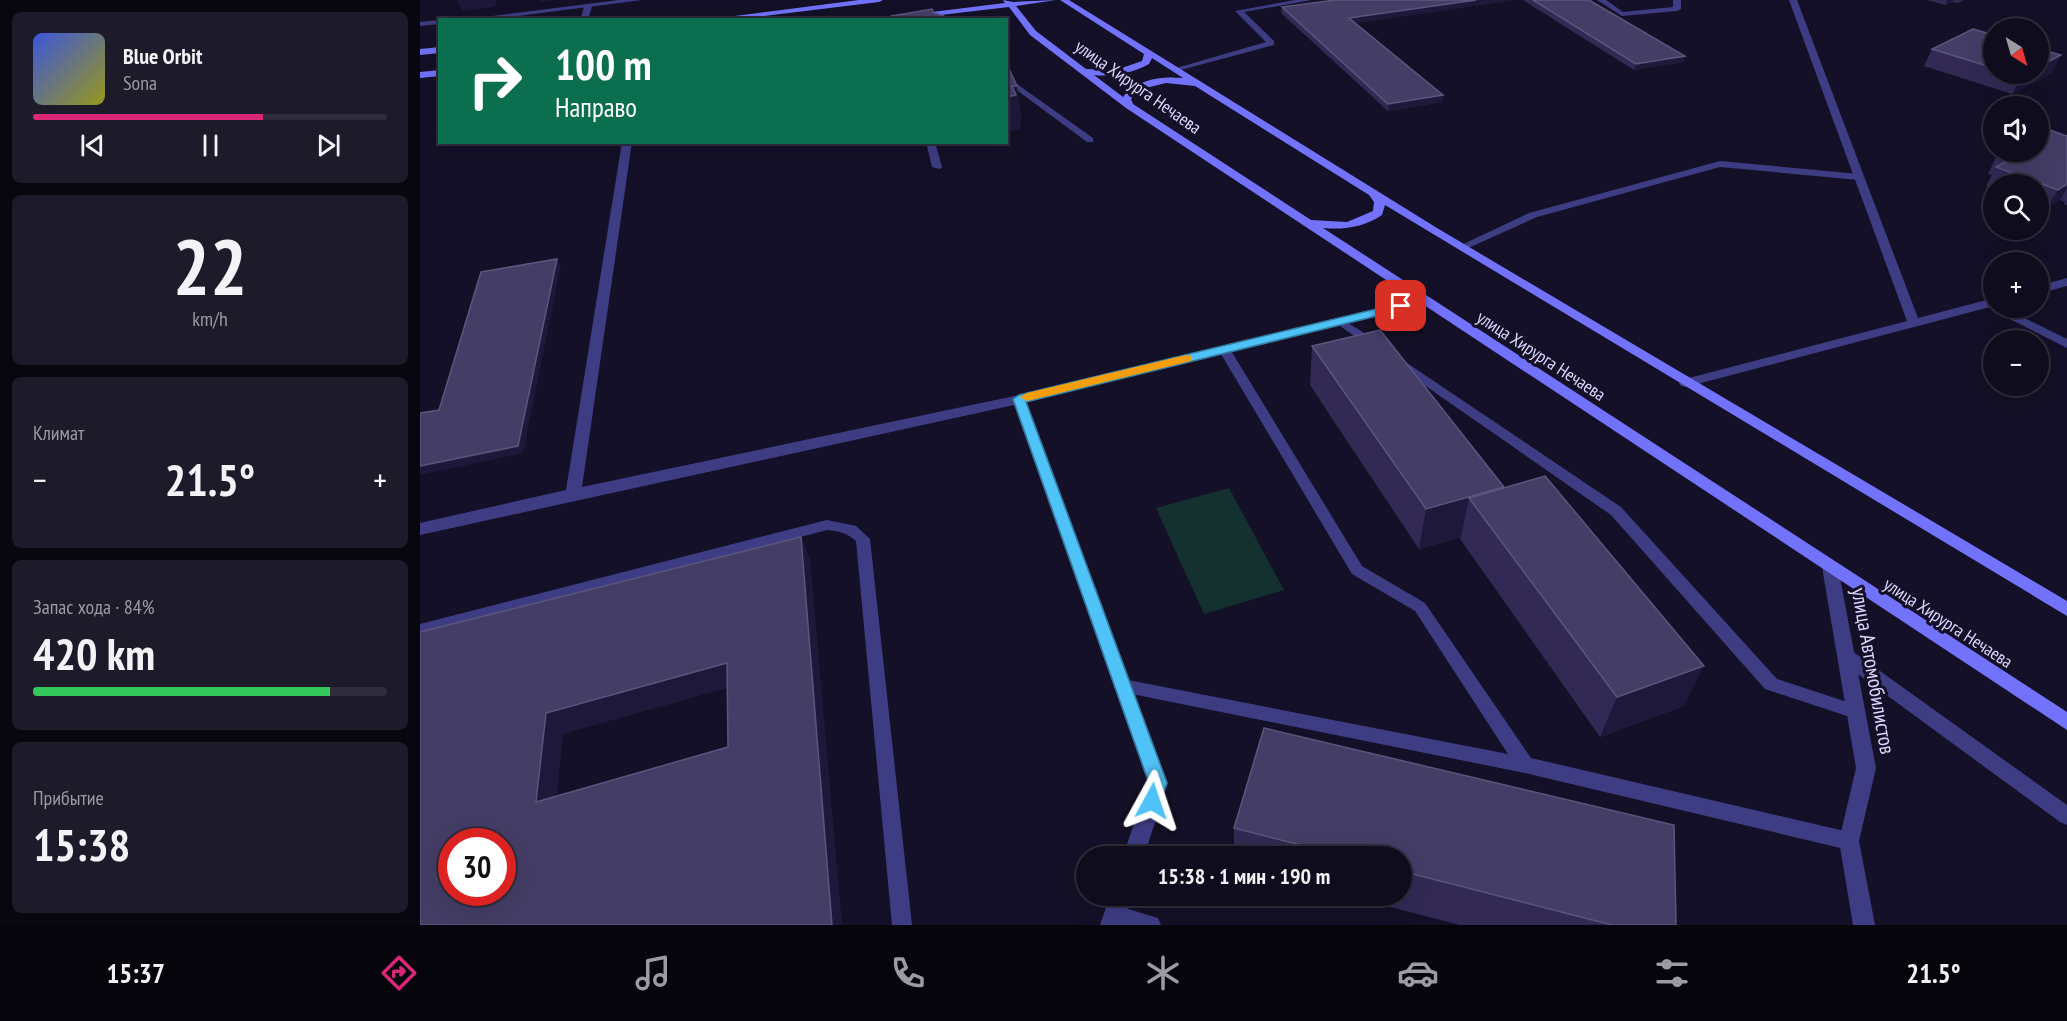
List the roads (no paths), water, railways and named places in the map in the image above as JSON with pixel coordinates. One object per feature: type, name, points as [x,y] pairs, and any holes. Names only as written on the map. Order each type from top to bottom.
[{"type":"main road","points":[[724,18],[879,0]]},
{"type":"main road","points":[[886,18],[1009,2],[1052,0]]},
{"type":"main road","name":"улица Хирурга Нечаева","points":[[1064,0],[1372,193],[2067,609]]},
{"type":"main road","name":"улица Хирурга Нечаева","points":[[1009,2],[1033,33],[1129,106],[2067,722]]},
{"type":"main road","points":[[420,52],[438,50]]},
{"type":"main road","points":[[1083,71],[1106,74],[1130,70],[1146,62],[1149,53]]},
{"type":"main road","points":[[420,75],[438,73]]},
{"type":"main road","points":[[1129,106],[1126,99],[1131,92],[1141,86],[1172,80],[1203,85]]},
{"type":"main road","points":[[1308,222],[1328,226],[1348,226],[1367,221],[1378,213],[1380,202],[1372,193]]},
{"type":"street","points":[[1793,0],[1914,323]]},
{"type":"street","points":[[585,18],[588,6]]},
{"type":"street","points":[[573,494],[627,144]]},
{"type":"street","points":[[2049,287],[2067,282]]},
{"type":"street","points":[[420,529],[1019,399],[1424,301]]},
{"type":"street","points":[[1686,383],[1983,306]]},
{"type":"street","points":[[1019,399],[1158,783],[1137,846]]},
{"type":"street","name":"улица Автомобилистов","points":[[1830,567],[1866,768],[1849,841],[1864,925]]},
{"type":"lane","points":[[482,18],[638,0]]},
{"type":"lane","points":[[1177,69],[1271,43],[1239,11],[1308,0]]},
{"type":"lane","points":[[1601,0],[1622,14],[1677,9],[1677,0]]},
{"type":"lane","points":[[420,24],[438,22]]},
{"type":"lane","points":[[1008,79],[1090,140]]},
{"type":"lane","points":[[931,144],[937,167]]},
{"type":"lane","points":[[1462,247],[1533,215],[1720,164],[1859,177]]},
{"type":"lane","points":[[2019,318],[2067,344]]},
{"type":"lane","points":[[1340,321],[1616,511],[1771,684],[1856,711]]},
{"type":"lane","points":[[1224,350],[1357,570],[1420,607],[1525,765]]},
{"type":"lane","points":[[420,630],[827,525],[844,526],[855,530],[863,539],[902,925]]},
{"type":"lane","points":[[1846,656],[2067,816]]},
{"type":"lane","points":[[1123,686],[1525,765],[1849,841]]},
{"type":"lane","points":[[1116,912],[1151,925]]}]
